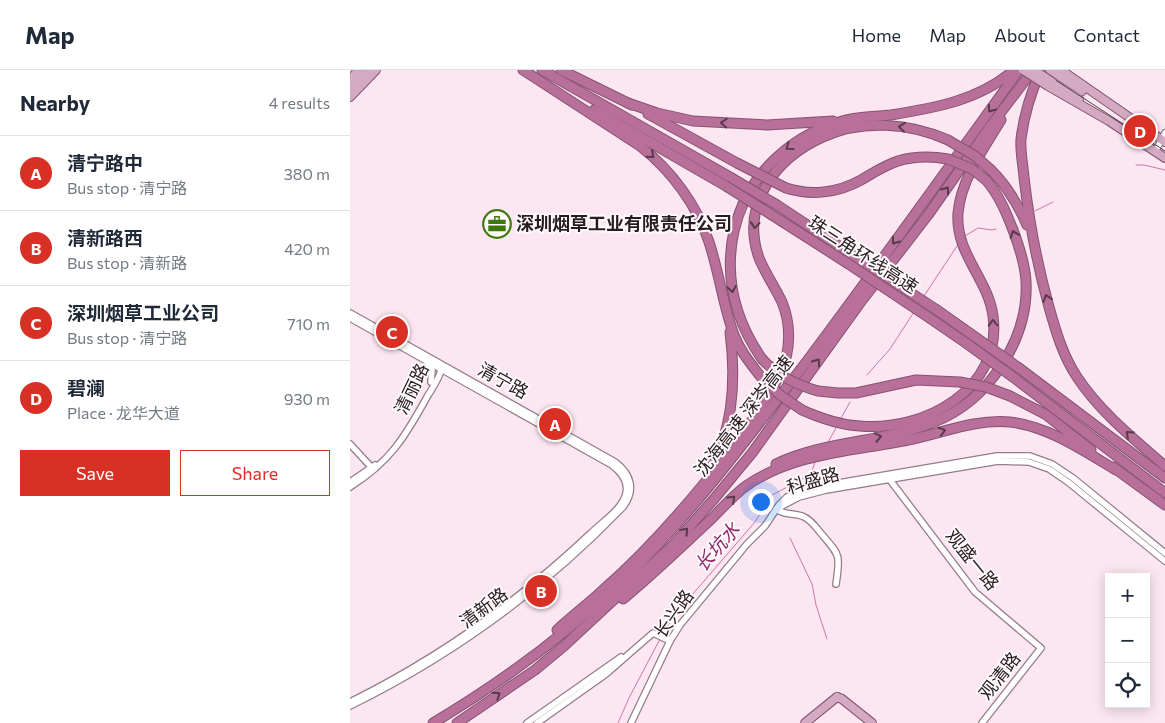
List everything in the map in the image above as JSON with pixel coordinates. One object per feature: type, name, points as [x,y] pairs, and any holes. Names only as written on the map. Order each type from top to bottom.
[{"type":"highway","name":"珠三角环线高速","points":[[524,70],[726,186],[847,263],[966,343],[1165,493]]},
{"type":"highway","points":[[524,70],[640,146],[674,178],[685,193],[708,239],[734,335],[741,349],[761,377],[780,395],[802,410],[830,421],[860,426],[890,426],[924,417],[954,401],[978,377],[991,347],[994,328],[993,315],[987,295],[962,245],[959,235],[958,211],[964,186],[1025,82]]},
{"type":"highway","name":"珠三角环线高速","points":[[542,70],[777,205],[937,310],[1019,368],[1165,478]]},
{"type":"highway","points":[[561,70],[628,103],[769,181],[786,188],[803,192],[826,192],[853,184],[901,160],[922,156],[948,159],[964,165],[986,180],[999,197],[1018,244],[1025,274],[1026,291],[1023,315],[1007,357],[988,383],[975,396],[945,417],[920,428],[815,454],[746,486],[635,589],[564,646]]},
{"type":"highway","points":[[628,103],[657,113],[693,121],[767,125],[860,118],[891,115],[960,100],[990,88],[1014,70]]},
{"type":"highway","name":"沈海高速 深岑高速","points":[[433,723],[508,674],[582,616],[625,578],[681,519],[736,454],[848,306],[1020,70]]},
{"type":"highway","name":"沈海高速 深岑高速","points":[[457,723],[535,670],[564,646],[675,543],[714,499],[752,453],[860,303],[928,215],[1034,70]]},
{"type":"highway","points":[[1041,70],[1033,87],[1025,114],[1021,141],[1032,234],[1055,327],[1070,364],[1085,389],[1104,412],[1165,466]]},
{"type":"highway","points":[[860,118],[840,121],[819,129],[779,154],[752,184],[742,203],[730,248],[729,273],[735,306],[752,345],[762,359],[782,377],[818,391],[856,392],[916,380],[960,382],[1010,396],[1045,414],[1116,470],[1165,505]]},
{"type":"highway","points":[[448,714],[525,656],[603,590],[632,562],[691,498],[746,429],[777,380],[785,360],[789,339],[787,319],[782,302],[759,257],[755,221],[760,199],[776,170],[791,156],[812,142],[827,135],[861,127],[907,127],[927,132],[948,140],[971,153],[991,170],[1000,179],[1016,202],[1032,234]]},
{"type":"highway","points":[[691,498],[712,465],[729,419],[734,374],[727,309]]},
{"type":"highway","points":[[828,450],[913,439],[968,425],[1008,422],[1034,428],[1056,437],[1116,470]]},
{"type":"main road","points":[[350,80],[358,70]]},
{"type":"main road","points":[[350,89],[368,70]]},
{"type":"main road","points":[[350,97],[376,70]]},
{"type":"main road","points":[[1023,70],[1092,107],[1109,121],[1165,158]]},
{"type":"main road","points":[[1034,70],[1050,84]]},
{"type":"main road","points":[[1056,71],[1104,105],[1164,139]]},
{"type":"main road","points":[[805,723],[839,699]]},
{"type":"main road","points":[[812,723],[839,699]]},
{"type":"main road","points":[[839,699],[865,723]]},
{"type":"main road","points":[[839,699],[872,723]]},
{"type":"street","points":[[1156,152],[1164,139]]},
{"type":"street","name":"清宁路","points":[[350,313],[441,367],[615,462],[628,475],[628,484]]},
{"type":"street","name":"清宁路","points":[[350,318],[441,367],[457,378],[612,465],[622,474],[628,484]]},
{"type":"street","points":[[425,360],[432,370],[432,383]]},
{"type":"street","name":"清丽路","points":[[350,482],[385,461],[404,437],[441,367]]},
{"type":"street","points":[[432,383],[442,377],[451,376],[457,378]]},
{"type":"street","points":[[350,444],[373,469]]},
{"type":"street","name":"科盛路","points":[[776,509],[787,497],[817,486],[998,456],[1030,456],[1052,464],[1074,478],[1165,553]]},
{"type":"street","name":"科盛路","points":[[776,509],[799,497],[813,493],[998,461],[1018,461],[1039,465],[1068,482],[1165,561]]},
{"type":"street","name":"清丽路","points":[[350,487],[373,469]]},
{"type":"street","name":"观盛一路","points":[[890,480],[975,592],[1041,648]]},
{"type":"street","name":"清新路","points":[[350,702],[430,658],[515,599],[570,553],[620,505],[628,484]]},
{"type":"street","name":"清新路","points":[[350,706],[388,687],[432,661],[517,602],[572,556],[624,507],[629,498],[628,484]]},
{"type":"street","points":[[776,509],[786,514],[809,519],[830,542],[838,555],[839,563],[836,584]]},
{"type":"street","name":"长兴路","points":[[631,723],[670,642],[680,626],[747,544],[765,526],[776,509]]},
{"type":"street","points":[[537,723],[606,674],[653,633],[670,642]]},
{"type":"street","name":"观清路","points":[[982,723],[1041,648]]},
{"type":"street","points":[[527,723],[603,669],[630,653]]},
{"type":"waterway","name":"长坑水","points":[[1136,165],[1165,170]]},
{"type":"waterway","name":"长坑水","points":[[1035,211],[1053,202]]},
{"type":"waterway","name":"长坑水","points":[[965,236],[978,228],[996,229]]},
{"type":"waterway","name":"长坑水","points":[[924,296],[959,243]]},
{"type":"waterway","name":"长坑水","points":[[867,375],[890,349],[914,312]]},
{"type":"waterway","name":"长坑水","points":[[840,420],[850,402]]},
{"type":"waterway","name":"长坑水","points":[[827,444],[837,426]]},
{"type":"waterway","name":"长坑水","points":[[662,635],[673,617],[755,522],[772,495],[808,476],[815,462]]},
{"type":"waterway","points":[[790,538],[812,584],[816,605],[827,639]]},
{"type":"waterway","name":"长坑水","points":[[618,723],[660,639]]},
{"type":"tram line","points":[[1040,70],[1165,151]]},
{"type":"place","name":"碧澜","points":[[1140,131]]},
{"type":"place","name":"深圳烟草工业有限责任公司","points":[[497,224]]},
{"type":"place","name":"深圳烟草工业公司","points":[[392,332]]},
{"type":"place","name":"清宁路中","points":[[555,424]]},
{"type":"place","name":"清新路西","points":[[541,591]]}]
